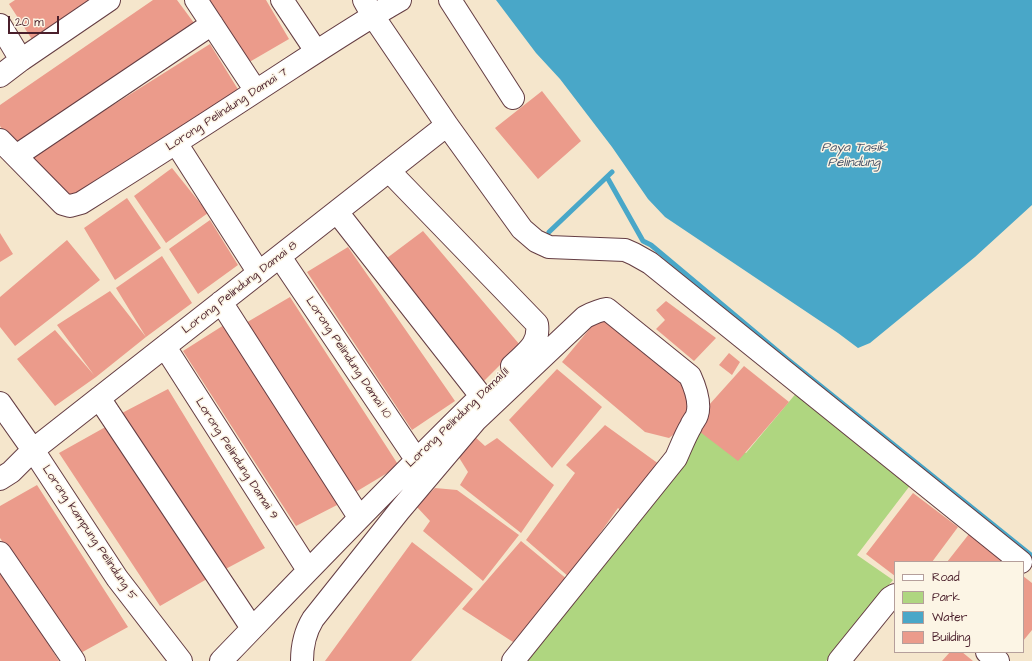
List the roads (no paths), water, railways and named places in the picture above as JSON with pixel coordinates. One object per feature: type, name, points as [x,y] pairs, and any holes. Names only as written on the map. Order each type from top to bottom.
[{"type":"street","points":[[0,76],[109,0]]},
{"type":"street","points":[[196,0],[256,91]]},
{"type":"street","points":[[282,0],[316,51]]},
{"type":"street","name":"Lorong Pelindung Damai 7","points":[[16,156],[63,204],[70,206],[82,203],[316,51],[369,8],[400,0]]},
{"type":"street","points":[[450,0],[513,98]]},
{"type":"street","points":[[369,8],[447,125],[522,229],[536,241],[549,247],[625,250],[650,263],[1020,561]]},
{"type":"street","points":[[0,140],[16,156],[212,24]]},
{"type":"street","points":[[0,25],[21,60]]},
{"type":"street","name":"Lorong Pelindung Damai 8","points":[[0,479],[11,472],[33,450],[447,125]]},
{"type":"street","points":[[176,143],[259,273]]},
{"type":"street","name":"Lorong Pelindung Damai 11","points":[[221,661],[359,517],[532,346],[537,338],[537,324],[389,171]]},
{"type":"street","points":[[337,212],[481,396]]},
{"type":"street","name":"Lorong Pelindung Damai 10","points":[[280,257],[416,459]]},
{"type":"street","points":[[221,302],[359,517]]},
{"type":"street","points":[[302,661],[304,641],[313,619],[399,511],[476,420],[585,317],[594,312],[607,309],[690,376],[696,391],[698,409],[697,416],[676,458],[512,661]]},
{"type":"street","name":"Lorong Pelindung Damai 9","points":[[165,347],[308,570]]},
{"type":"street","points":[[99,398],[252,628]]},
{"type":"street","name":"Lorong kampung Pelindung 5","points":[[0,403],[118,578],[181,661]]},
{"type":"street","points":[[0,553],[74,661]]},
{"type":"street","points":[[1024,565],[1032,571]]},
{"type":"street","points":[[839,661],[890,598],[894,596]]},
{"type":"street","points":[[988,653],[998,661]]},
{"type":"water","name":"Paya Tasik Pelindung","points":[[496,0],[1032,0],[1032,205],[975,257],[870,343],[858,348],[665,217],[648,199],[612,147],[560,79],[536,53]]},
{"type":"waterway","points":[[549,232],[612,172]]},
{"type":"waterway","points":[[607,177],[643,241],[651,245],[787,359],[1032,556]]}]
